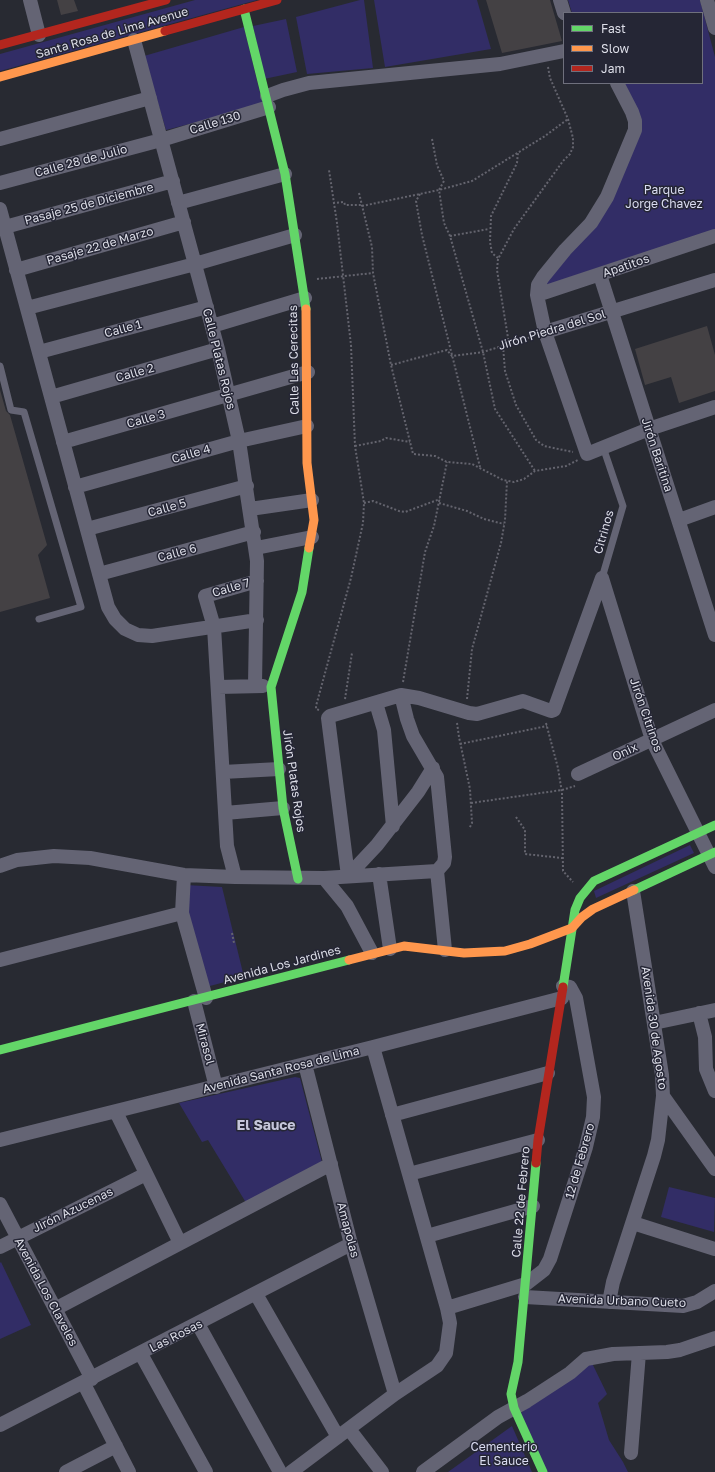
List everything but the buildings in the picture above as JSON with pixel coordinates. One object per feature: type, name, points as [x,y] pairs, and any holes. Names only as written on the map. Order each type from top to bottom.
[{"type":"street","points":[[30,0],[39,35]]},
{"type":"street","name":"Santa Rosa de Lima Avenue","points":[[0,45],[39,35],[122,6],[166,0]]},
{"type":"street","name":"Santa Rosa de Lima Avenue","points":[[0,77],[277,0]]},
{"type":"street","points":[[560,0],[564,12]]},
{"type":"street","points":[[707,0],[715,28]]},
{"type":"street","name":"Calle Las Cerecitas","points":[[244,9],[268,102],[284,174],[305,298],[308,372],[308,481],[314,520],[302,592],[271,687]]},
{"type":"street","name":"Calle Platas Rojos","points":[[134,40],[212,326],[239,441],[256,548],[257,620],[255,685]]},
{"type":"street","name":"Calle 130","points":[[161,140],[268,102],[282,90],[309,83],[500,64],[563,51]]},
{"type":"street","points":[[618,84],[632,112],[635,121],[635,130],[607,197],[591,223],[565,250],[538,285],[536,295],[545,332],[584,454],[649,429],[715,407]]},
{"type":"street","points":[[0,139],[150,98]]},
{"type":"street","name":"Calle 28 de Julio","points":[[0,183],[161,140]]},
{"type":"street","points":[[178,203],[284,174]]},
{"type":"street","name":"Pasaje 25 de Diciembre","points":[[5,227],[172,181]]},
{"type":"street","points":[[0,209],[99,574],[108,606],[115,619],[125,629],[138,635],[152,636],[257,620]]},
{"type":"street","name":"Pasaje 22 de Marzo","points":[[16,270],[184,222]]},
{"type":"street","points":[[27,308],[295,236]]},
{"type":"street","name":"Apatitos","points":[[536,295],[715,236]]},
{"type":"street","name":"Jirón Baritina","points":[[600,275],[715,635]]},
{"type":"street","name":"Jirón Piedra del Sol","points":[[545,332],[715,280]]},
{"type":"street","points":[[212,326],[305,298]]},
{"type":"street","name":"Calle 1","points":[[39,352],[207,307]]},
{"type":"street","name":"Calle 2","points":[[51,397],[218,349]]},
{"type":"street","name":"Calle 3","points":[[63,442],[308,372]]},
{"type":"street","name":"Calle 4","points":[[76,486],[239,441],[307,426]]},
{"type":"street","name":"Calle 5","points":[[87,530],[247,486]]},
{"type":"street","points":[[250,509],[312,500]]},
{"type":"street","points":[[679,520],[715,507]]},
{"type":"street","name":"Calle 6","points":[[99,574],[254,532]]},
{"type":"street","points":[[256,548],[312,537]]},
{"type":"street","points":[[348,876],[328,721],[330,716],[401,695],[419,698],[456,710],[477,714],[523,701],[551,711],[554,710],[602,578]]},
{"type":"street","name":"Jirón Citrinos","points":[[602,578],[652,740],[697,833],[713,858]]},
{"type":"street","name":"Calle 7","points":[[214,627],[205,596],[257,581]]},
{"type":"street","points":[[214,627],[227,846],[235,877]]},
{"type":"street","points":[[218,687],[255,685],[271,687]]},
{"type":"street","name":"Jirón Platas Rojos","points":[[271,687],[283,808],[298,879]]},
{"type":"street","points":[[0,866],[17,860],[54,856],[90,858],[184,875],[235,877],[298,879],[437,871],[444,863],[445,857],[437,777],[413,736],[401,695]]},
{"type":"street","points":[[376,703],[384,730],[393,826]]},
{"type":"street","name":"Onix","points":[[580,773],[715,710]]},
{"type":"street","points":[[348,876],[368,856],[393,826],[433,768]]},
{"type":"street","points":[[223,772],[278,769]]},
{"type":"street","points":[[225,813],[283,808]]},
{"type":"street","points":[[586,890],[594,881],[715,825]]},
{"type":"street","points":[[572,928],[582,917],[593,909],[713,858]]},
{"type":"street","points":[[437,871],[445,950]]},
{"type":"street","points":[[379,874],[390,950]]},
{"type":"street","name":"Mirasol","points":[[184,875],[182,914],[216,1087]]},
{"type":"street","points":[[324,878],[347,906],[372,954]]},
{"type":"street","name":"Calle 22 de Febrero","points":[[544,1472],[514,1408],[512,1394],[518,1362],[538,1140],[575,910],[586,890]]},
{"type":"street","name":"Avenida 30 de Agosto","points":[[609,1302],[613,1282],[633,1223],[658,1140],[663,1096],[662,1075],[633,891]]},
{"type":"street","points":[[0,960],[182,914]]},
{"type":"street","name":"Avenida Los Jardines","points":[[0,1050],[200,1000],[404,946],[464,953],[504,951],[530,944],[572,928]]},
{"type":"street","name":"12 de Febrero","points":[[525,1291],[544,1270],[550,1259],[586,1147],[593,1118],[594,1097],[592,1077],[576,998],[570,987],[562,992]]},
{"type":"street","name":"Avenida Santa Rosa de Lima","points":[[0,1140],[373,1047],[562,992]]},
{"type":"street","points":[[654,1023],[715,1010]]},
{"type":"street","points":[[699,1013],[705,1037],[706,1069],[715,1091]]},
{"type":"street","points":[[291,1472],[395,1394],[437,1366],[446,1352],[450,1324],[447,1308],[373,1047]]},
{"type":"street","name":"Amapolas","points":[[306,1064],[352,1244],[395,1394]]},
{"type":"street","points":[[392,1115],[548,1073]]},
{"type":"street","points":[[663,1096],[715,1169]]},
{"type":"street","points":[[116,1112],[180,1243]]},
{"type":"street","points":[[409,1174],[538,1140]]},
{"type":"street","points":[[55,1309],[331,1164]]},
{"type":"street","name":"Jirón Azucenas","points":[[0,1247],[146,1174]]},
{"type":"street","name":"Avenida Los Claveles","points":[[0,1204],[55,1309],[129,1472]]},
{"type":"street","points":[[427,1236],[533,1206]]},
{"type":"street","points":[[633,1223],[715,1249]]},
{"type":"street","name":"Las Rosas","points":[[0,1426],[352,1244]]},
{"type":"street","points":[[447,1308],[525,1291]]},
{"type":"street","name":"Avenida Urbano Cueto","points":[[525,1291],[609,1302],[683,1306],[697,1302],[715,1291]]},
{"type":"street","points":[[256,1294],[343,1433],[382,1472]]},
{"type":"street","points":[[198,1324],[280,1472]]},
{"type":"street","points":[[423,1472],[498,1417],[527,1401],[570,1373],[586,1359],[613,1354],[667,1352],[680,1350],[715,1338]]},
{"type":"street","points":[[631,1453],[639,1353]]},
{"type":"street","points":[[141,1354],[206,1472]]},
{"type":"street","points":[[66,1472],[116,1446]]},
{"type":"lane","points":[[0,366],[11,410],[24,412],[81,607],[39,619]]},
{"type":"lane","name":"Citrinos","points":[[602,578],[623,506],[603,447]]},
{"type":"path","points":[[509,344],[497,270],[498,259],[514,229],[563,161],[570,154],[573,146],[573,138],[568,119],[550,78],[547,54]]},
{"type":"path","points":[[333,203],[344,202],[345,205],[362,206],[439,190],[472,181],[545,136],[568,119]]},
{"type":"path","points":[[432,139],[437,165],[444,181],[439,190],[444,223],[450,236],[483,352],[495,409],[535,471]]},
{"type":"path","points":[[498,259],[492,253],[489,229],[491,216],[517,163],[518,152]]},
{"type":"path","points":[[329,170],[333,203],[338,223],[351,345],[355,446],[364,502],[363,523],[351,578],[316,706],[316,709],[330,716]]},
{"type":"path","points":[[359,193],[372,247],[373,273],[391,365],[413,454],[434,456],[447,462],[472,464],[503,480],[514,482],[524,479],[535,471],[546,471],[552,468],[566,466],[578,460],[584,454]]},
{"type":"path","points":[[420,194],[416,201],[422,235],[480,467]]},
{"type":"path","points":[[450,236],[489,229]]},
{"type":"path","points":[[302,280],[373,273]]},
{"type":"path","name":"Jirón Piedra del Sol","points":[[391,365],[447,350],[452,356],[483,352],[545,332]]},
{"type":"path","points":[[503,346],[505,371],[516,405],[536,440],[544,446],[557,447],[584,454]]},
{"type":"path","points":[[355,446],[380,441],[386,438],[410,442]]},
{"type":"path","points":[[401,695],[424,552],[434,526],[447,462]]},
{"type":"path","points":[[477,714],[466,702],[472,648],[478,620],[493,573],[504,524],[507,481]]},
{"type":"path","points":[[364,502],[373,501],[405,512],[440,499]]},
{"type":"path","points":[[439,503],[467,511],[484,519],[504,524]]},
{"type":"path","points":[[346,711],[346,694],[352,653]]},
{"type":"path","points":[[544,708],[562,790],[563,871],[571,881],[586,890]]},
{"type":"path","points":[[456,710],[460,744],[466,766],[471,803],[472,823],[468,829]]},
{"type":"path","points":[[460,744],[547,726]]},
{"type":"path","points":[[471,803],[562,790],[585,782],[580,773]]},
{"type":"path","points":[[516,817],[525,830],[525,854],[562,858]]},
{"type":"path","points":[[232,933],[234,943]]},
{"type":"green space","points":[[195,0],[257,0],[0,71],[0,54]]},
{"type":"green space","points":[[364,0],[373,68],[307,74],[296,17]]},
{"type":"green space","points":[[374,0],[477,0],[491,49],[385,67]]},
{"type":"green space","name":"Parque Jorge Chavez","points":[[568,0],[700,0],[715,57],[715,234],[544,287],[547,274],[593,224],[639,131],[623,84],[703,84],[703,12],[572,12]]},
{"type":"green space","points":[[286,19],[297,72],[264,79],[253,26]]},
{"type":"green space","points":[[244,27],[263,105],[166,130],[144,56]]},
{"type":"green space","points":[[690,845],[694,853],[596,898],[594,891]]},
{"type":"green space","points":[[185,885],[222,887],[244,977],[206,987],[185,912]]},
{"type":"green space","points":[[295,1077],[300,1078],[323,1166],[248,1206],[208,1140],[202,1142],[179,1103]]},
{"type":"green space","points":[[669,1187],[715,1198],[714,1232],[661,1217]]},
{"type":"green space","points":[[1,1262],[31,1325],[0,1339],[0,1263]]},
{"type":"green space","points":[[591,1361],[607,1394],[598,1403],[609,1440],[628,1472],[547,1472],[519,1414]]},
{"type":"green space","name":"Cementerio El Sauce","points":[[512,1426],[532,1472],[448,1472]]},
{"type":"traffic: fast","points":[[244,9],[285,174],[306,309]]},
{"type":"traffic: fast","points":[[298,879],[283,808],[271,687],[302,592],[309,548]]},
{"type":"traffic: fast","points":[[563,987],[575,910],[580,898],[594,881],[715,825]]},
{"type":"traffic: fast","points":[[634,890],[715,852]]},
{"type":"traffic: fast","points":[[0,1050],[349,960]]},
{"type":"traffic: fast","points":[[536,1163],[518,1362],[511,1394],[514,1408],[543,1472]]},
{"type":"traffic: slow","points":[[0,77],[165,31]]},
{"type":"traffic: slow","points":[[306,309],[307,463],[314,520],[309,548]]},
{"type":"traffic: slow","points":[[349,960],[404,946],[464,953],[505,951],[530,944],[572,928],[582,917],[593,909],[634,890]]},
{"type":"traffic: jam","points":[[0,45],[166,0]]},
{"type":"traffic: jam","points":[[165,31],[277,0]]},
{"type":"traffic: jam","points":[[536,1163],[538,1140],[563,987]]},
{"type":"district","name":"El Sauce","points":[[266,1126]]}]
